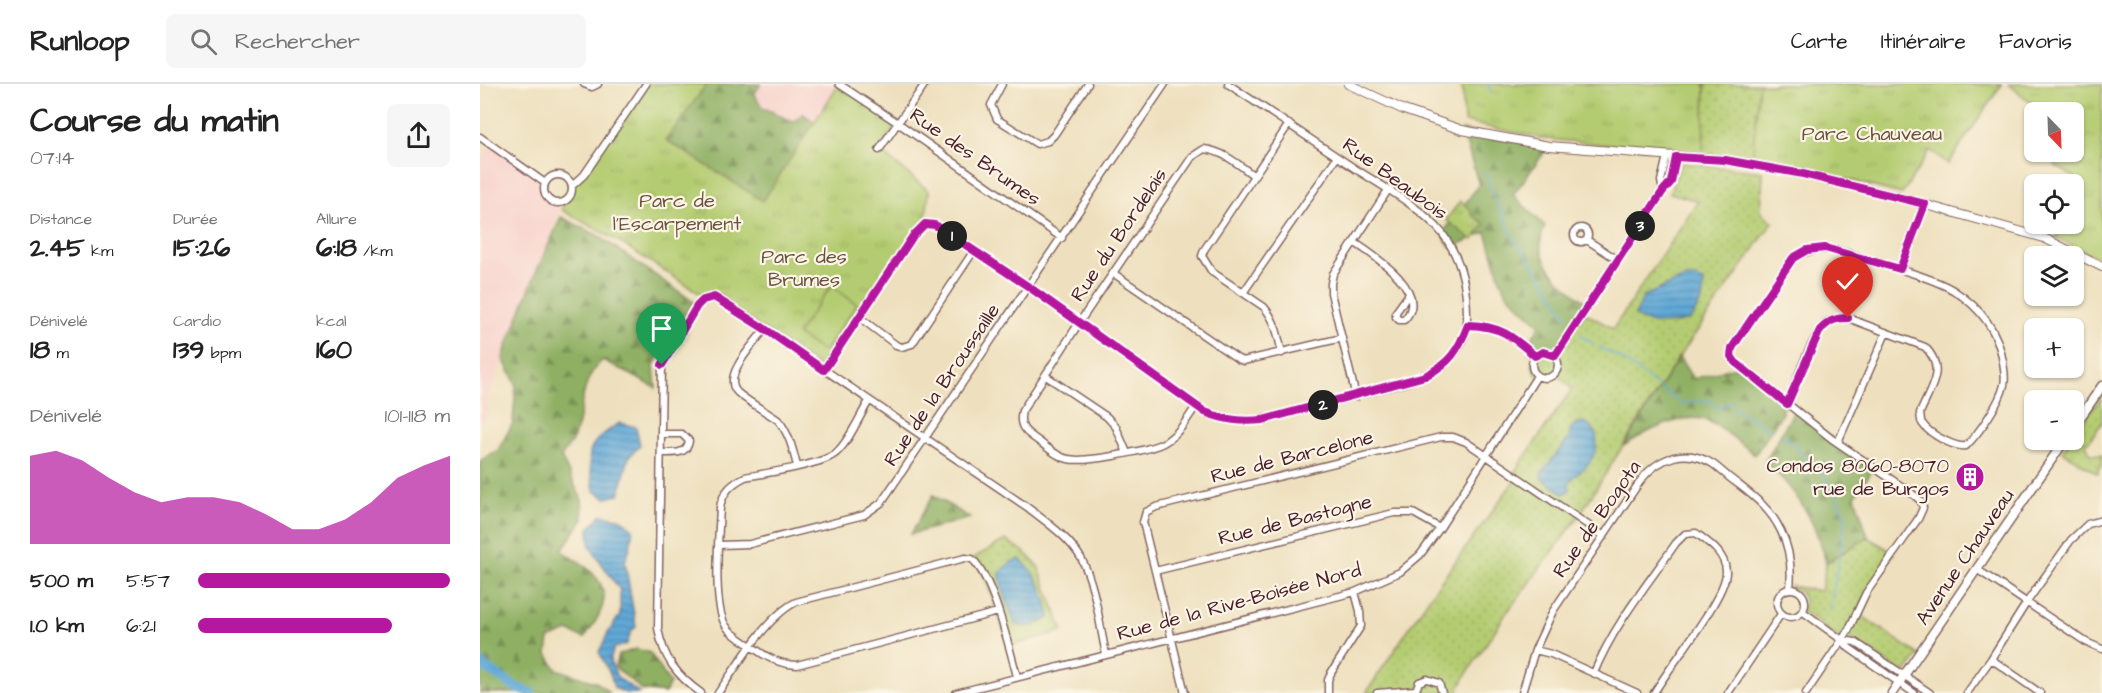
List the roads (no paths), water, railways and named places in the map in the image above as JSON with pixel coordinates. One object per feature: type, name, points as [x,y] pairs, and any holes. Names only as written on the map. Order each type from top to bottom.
[{"type":"main road","points":[[2084,412],[2102,386]]},
{"type":"main road","name":"Avenue Chauveau","points":[[1892,693],[2058,450]]},
{"type":"street","points":[[584,84],[592,87],[598,84]]},
{"type":"street","points":[[572,186],[567,177],[561,175],[549,178],[543,190],[545,196],[556,203],[563,203],[569,198],[572,186],[584,175],[646,84]]},
{"type":"street","name":"Rue des Brumes","points":[[839,84],[1062,238]]},
{"type":"street","points":[[879,150],[925,84]]},
{"type":"street","points":[[1002,84],[991,105],[994,115],[1037,144],[1048,141],[1088,84]]},
{"type":"street","name":"Rue de la Broussaille","points":[[719,544],[750,544],[864,515],[881,503],[1165,84]]},
{"type":"street","name":"Rue Beaubois","points":[[859,317],[913,236],[925,224],[940,228],[1029,287],[1197,406],[1217,417],[1245,422],[1263,420],[1405,383],[1441,368],[1453,357],[1468,325],[1464,276],[1452,248],[1442,234],[1428,219],[1388,190],[1228,84]]},
{"type":"street","points":[[1348,84],[1404,110],[1462,130],[1549,146],[1725,160],[1803,174],[1925,204],[2044,238],[2102,267]]},
{"type":"street","points":[[1281,353],[1276,327],[1269,313],[1264,307],[1212,272],[1202,256],[1288,124]]},
{"type":"street","points":[[480,137],[545,183]]},
{"type":"street","name":"Rue du Bordelais","points":[[1126,453],[1089,460],[1071,460],[1061,457],[1026,432],[1021,423],[1023,411],[1079,322],[1192,157],[1204,149],[1221,153],[1253,175]]},
{"type":"street","points":[[1555,356],[1543,352],[1535,356],[1532,363],[1537,376],[1548,378],[1556,373],[1558,366],[1555,356],[1663,191],[1661,181],[1672,156]]},
{"type":"street","points":[[1243,293],[1337,157]]},
{"type":"street","points":[[1356,397],[1331,293],[1331,283],[1333,274],[1388,190]]},
{"type":"street","points":[[1900,269],[1925,204]]},
{"type":"street","points":[[1587,240],[1618,260]]},
{"type":"street","points":[[1354,242],[1382,260],[1400,279],[1409,294]]},
{"type":"street","points":[[1787,404],[1820,330],[1829,321],[1838,318],[1848,318],[1925,346],[1933,355],[1937,373],[1920,414],[1921,420],[1923,425],[1952,445],[1959,447],[1966,446],[1998,400],[2005,383],[2004,365],[1991,327],[1975,306],[1951,289],[1900,269],[1825,248],[1807,250],[1793,258],[1732,348],[1731,354],[1735,362],[1787,404],[1813,425],[1910,492],[1920,501],[1923,508],[1918,519],[1866,593],[1840,643],[1806,693]]},
{"type":"street","points":[[824,370],[859,317],[896,345],[903,347],[912,344],[974,252]]},
{"type":"street","points":[[1113,273],[1238,359],[1248,360],[1342,338]]},
{"type":"street","points":[[701,693],[675,671],[666,657],[658,632],[662,365],[697,306],[703,300],[714,297],[765,329],[1027,507],[1056,530],[1071,544],[1081,559],[1087,574],[1106,654]]},
{"type":"street","points":[[1468,325],[1487,326],[1504,332],[1535,356]]},
{"type":"street","points":[[765,329],[733,373],[732,383],[738,393],[778,420],[783,426],[794,451],[797,466]]},
{"type":"street","points":[[1838,442],[1886,333]]},
{"type":"street","points":[[1046,376],[1107,417],[1116,427],[1126,453],[1161,444],[1185,424],[1197,406]]},
{"type":"street","name":"Rue de la Rive-Boisée Nord","points":[[956,693],[1355,592],[1388,579],[1411,565],[1440,528],[1537,376]]},
{"type":"street","points":[[868,401],[835,454],[822,460],[746,477],[735,482],[728,489],[722,498],[720,507],[719,602],[721,616],[733,634],[764,657],[776,662],[797,664],[998,612]]},
{"type":"street","points":[[661,453],[678,453],[689,445],[689,441],[682,434],[662,434]]},
{"type":"street","name":"Rue de Barcelone","points":[[1185,693],[1143,522],[1146,512],[1156,507],[1441,437],[1453,437],[1466,442],[1604,536]]},
{"type":"street","name":"Rue de Bogota","points":[[1522,693],[1535,650],[1553,611],[1649,469],[1672,456],[1698,456],[1712,464],[1770,511],[1787,544],[1791,572],[1790,589]]},
{"type":"street","name":"Rue de Bastogne","points":[[1155,571],[1394,513],[1413,513],[1440,528]]},
{"type":"street","points":[[1967,693],[2026,602],[2079,531],[2088,524],[2102,520]]},
{"type":"street","points":[[1594,673],[1612,635],[1676,543],[1685,534],[1696,533],[1715,547],[1726,569],[1726,577],[1716,601],[1654,693]]},
{"type":"street","points":[[718,693],[770,621],[780,611],[796,602],[965,558],[972,559],[978,564],[998,612],[1017,676]]},
{"type":"street","points":[[1978,570],[2085,642],[2102,649]]},
{"type":"street","points":[[1796,590],[1802,595],[1805,603],[1802,610],[1793,617],[1781,614],[1777,605],[1778,598],[1783,591],[1796,590]]},
{"type":"street","points":[[1328,693],[1328,680],[1331,673],[1361,626],[1355,592]]},
{"type":"street","points":[[1802,610],[1840,643],[1914,693]]},
{"type":"street","points":[[1728,693],[1781,614]]},
{"type":"street","points":[[1840,643],[1855,642],[1930,693]]},
{"type":"street","points":[[1535,650],[1637,693]]},
{"type":"street","points":[[1991,659],[2040,693]]},
{"type":"street","points":[[1377,693],[1415,692],[1423,680],[1431,679],[1439,683],[1442,693]]},
{"type":"water","points":[[1685,278],[1697,278],[1704,282],[1702,300],[1691,319],[1663,324],[1641,320],[1635,316],[1644,296]]},
{"type":"water","points":[[1583,422],[1593,429],[1595,434],[1595,452],[1589,463],[1569,483],[1570,489],[1562,494],[1542,479],[1541,474],[1569,438],[1571,428]]},
{"type":"water","points":[[620,423],[636,427],[640,445],[629,457],[619,495],[606,498],[594,491],[590,451],[599,438]]},
{"type":"water","points":[[601,515],[619,518],[633,529],[625,561],[636,627],[631,631],[627,644],[614,648],[610,660],[617,677],[639,693],[626,693],[614,688],[611,676],[599,652],[620,615],[620,590],[590,547],[589,529]]},
{"type":"water","points":[[1020,559],[1032,571],[1040,585],[1050,617],[1029,626],[1015,624],[1001,585],[1000,573],[1011,562]]},
{"type":"waterway","points":[[1488,84],[1490,91]]},
{"type":"waterway","points":[[1485,172],[1494,197],[1515,240],[1539,272],[1567,317]]},
{"type":"waterway","points":[[1581,336],[1593,343]]},
{"type":"waterway","points":[[1599,347],[1623,360],[1682,404],[1708,400],[1717,408],[1731,401],[1736,410],[1770,429]]},
{"type":"waterway","points":[[1781,436],[1821,471],[1833,489],[1846,518],[1830,610]]},
{"type":"waterway","points":[[480,662],[517,688],[531,693]]},
{"type":"place","name":"Condos 8060-8070 rue de Burgos","points":[[1970,477]]},
{"type":"park label","name":"Parc Chauveau","points":[[1872,134]]},
{"type":"park label","name":"Parc de l'Escarpement","points":[[677,212]]},
{"type":"park label","name":"Parc des Brumes","points":[[804,268]]}]
